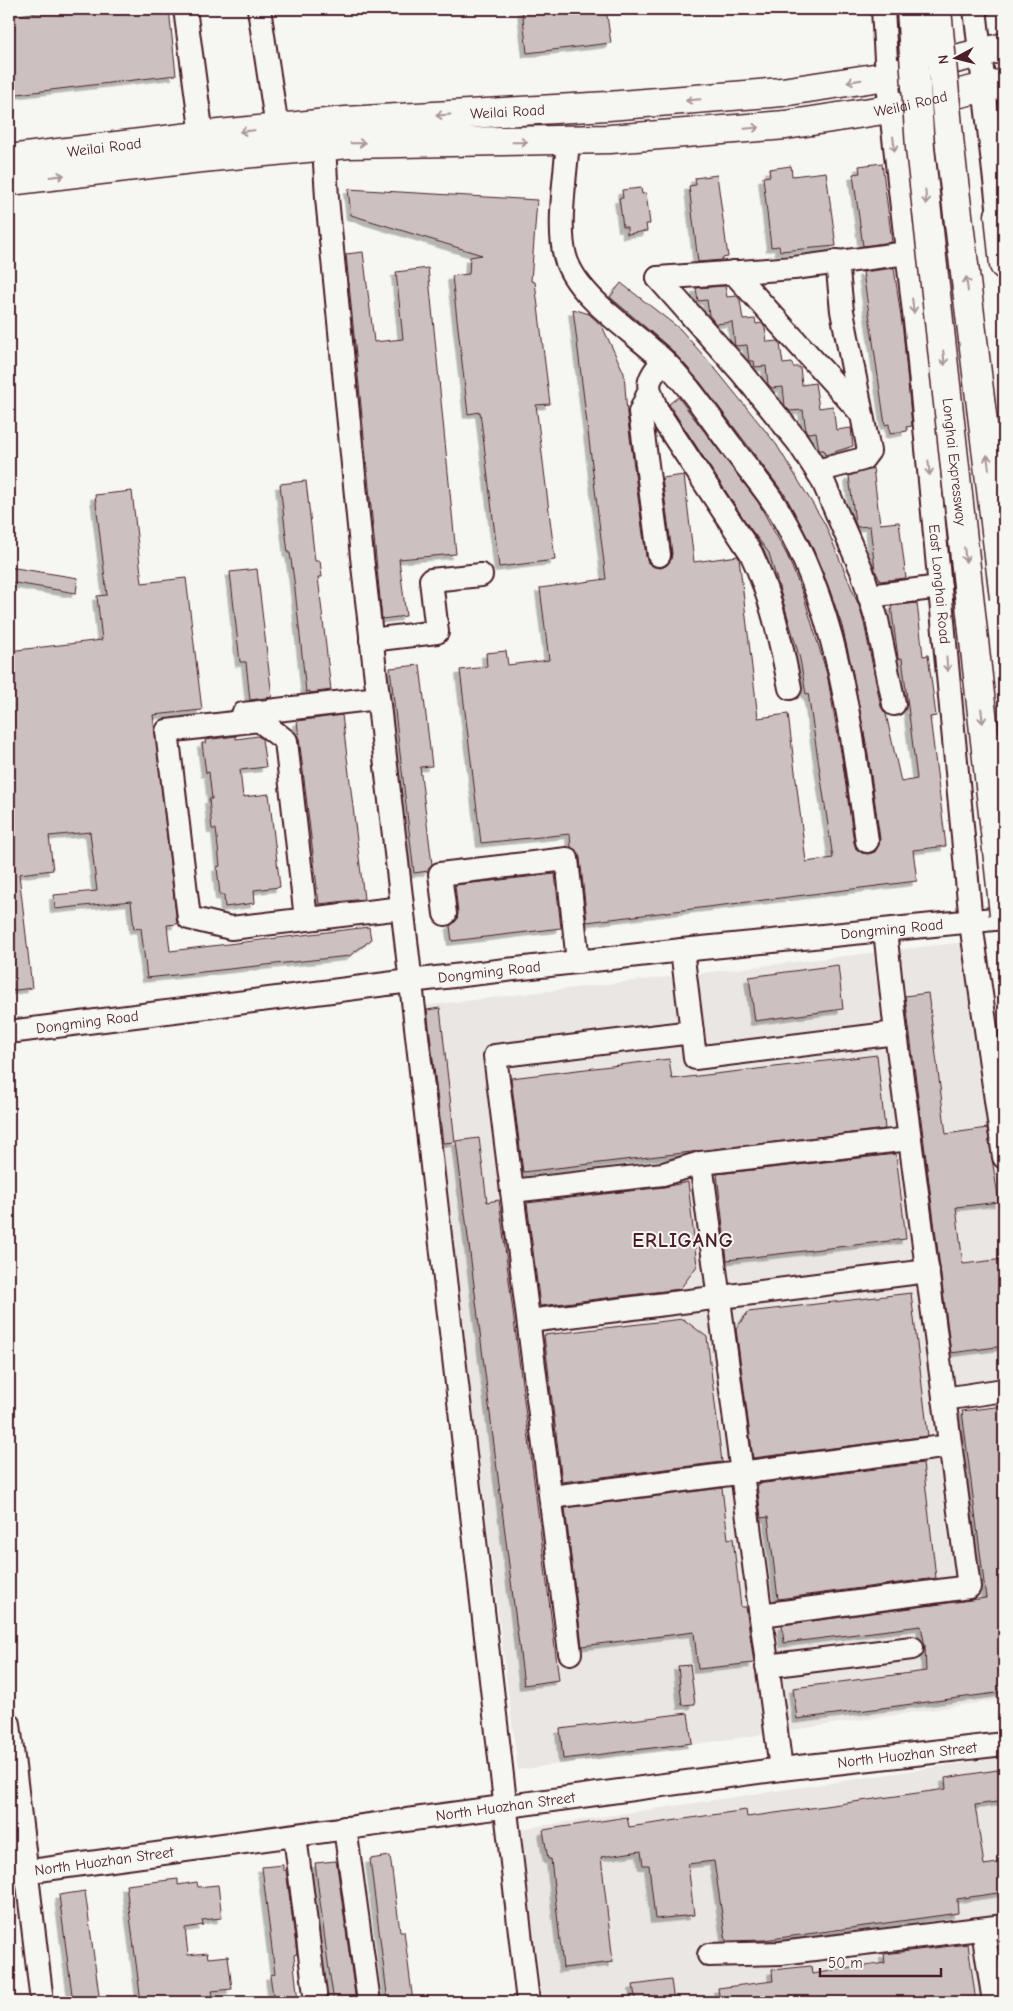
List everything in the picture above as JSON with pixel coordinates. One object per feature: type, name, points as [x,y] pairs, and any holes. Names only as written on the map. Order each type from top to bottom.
[{"type":"main road","name":"Longhai Expressway","points":[[911,9],[921,158],[1004,916]]},
{"type":"main road","points":[[937,9],[950,148],[1004,598]]},
{"type":"main road","name":"Weilai Road","points":[[9,159],[346,121],[700,99],[782,92],[887,76],[992,50]]},
{"type":"main road","name":"Weilai Road","points":[[9,182],[348,144],[610,140],[786,125],[890,109],[995,85]]},
{"type":"main road","points":[[1002,225],[1004,265]]},
{"type":"street","points":[[185,9],[202,136]]},
{"type":"street","points":[[259,9],[277,128]]},
{"type":"street","name":"East Longhai Road","points":[[883,9],[890,109],[907,253],[971,922],[1004,1157]]},
{"type":"street","points":[[975,9],[992,50],[1002,225]]},
{"type":"street","points":[[568,140],[562,231],[564,256],[572,274],[589,296],[663,360],[686,385],[779,511],[810,572],[828,622],[849,712],[867,842]]},
{"type":"street","points":[[324,146],[327,198],[378,698],[528,2002]]},
{"type":"street","points":[[894,704],[877,620],[862,571],[844,526],[816,471],[798,442],[743,374],[658,278],[778,269],[907,253]]},
{"type":"street","points":[[816,471],[863,459],[868,451],[842,311],[837,261]]},
{"type":"street","points":[[732,272],[861,414]]},
{"type":"street","points":[[659,556],[640,412],[649,392],[649,379],[663,360]]},
{"type":"street","points":[[649,392],[658,412],[751,553],[762,576],[776,620],[790,688]]},
{"type":"street","points":[[372,640],[437,632],[431,580],[481,575]]},
{"type":"street","points":[[870,596],[940,588]]},
{"type":"street","points":[[170,722],[378,698]]},
{"type":"street","points":[[306,919],[286,741],[259,720],[167,731],[189,918],[231,928],[402,908]]},
{"type":"street","points":[[445,914],[440,874],[567,859],[578,962]]},
{"type":"street","name":"Dongming Road","points":[[9,1032],[410,981],[682,950],[971,922],[1004,916]]},
{"type":"street","points":[[760,1615],[969,1587],[896,1033],[885,930]]},
{"type":"street","points":[[682,950],[696,1058],[896,1033]]},
{"type":"street","points":[[570,1653],[495,1056],[692,1032]]},
{"type":"street","points":[[512,1191],[663,1174],[701,1163],[910,1139]]},
{"type":"street","points":[[701,1163],[781,1769]]},
{"type":"street","points":[[529,1321],[928,1271]]},
{"type":"street","points":[[944,1399],[1004,1390]]},
{"type":"street","points":[[551,1496],[950,1446]]},
{"type":"street","points":[[767,1666],[912,1648]]},
{"type":"street","points":[[9,1724],[18,1873],[42,2002]]},
{"type":"street","name":"North Huozhan Street","points":[[18,1873],[781,1769],[1004,1744]]},
{"type":"street","points":[[345,1828],[369,2002]]},
{"type":"street","points":[[295,1836],[316,2002]]},
{"type":"street","points":[[709,1955],[781,1953],[994,1928],[994,2002]]},
{"type":"shaded area","points":[[964,942],[1004,1214],[1004,1699],[518,1770],[422,1006]]},
{"type":"shaded area","points":[[1004,1757],[1004,2002],[543,2002],[520,1829]]},
{"type":"building","points":[[67,9],[169,9],[176,75],[9,95],[9,16]]},
{"type":"building","points":[[522,9],[606,9],[611,43],[527,53]]},
{"type":"building","points":[[882,163],[892,242],[863,246],[853,174],[860,173],[859,166]]},
{"type":"building","points":[[791,166],[792,176],[826,172],[836,246],[780,251],[779,246],[771,247],[763,177],[770,176],[769,169]]},
{"type":"building","points":[[717,175],[728,257],[722,258],[722,260],[698,262],[689,186],[696,185],[695,178]]},
{"type":"building","points":[[641,188],[642,194],[646,193],[650,224],[646,224],[647,231],[627,234],[627,227],[623,227],[619,198],[623,198],[622,190]]},
{"type":"building","points":[[348,189],[537,200],[531,281],[535,282],[550,404],[536,405],[555,560],[499,567],[480,412],[468,414],[452,276],[469,274],[470,257],[482,255],[351,215]]},
{"type":"building","points":[[363,252],[374,342],[403,339],[396,272],[428,268],[456,554],[399,559],[406,616],[382,619],[346,254]]},
{"type":"building","points":[[894,268],[903,331],[912,426],[906,427],[907,431],[890,434],[889,424],[885,425],[863,272]]},
{"type":"building","points":[[621,283],[680,329],[717,371],[776,444],[825,524],[859,606],[881,707],[886,714],[901,782],[917,779],[902,658],[898,659],[891,606],[917,603],[923,656],[928,655],[936,716],[930,717],[946,846],[913,850],[917,881],[587,922],[580,858],[577,851],[571,847],[570,834],[481,843],[460,670],[487,667],[486,653],[506,651],[508,665],[549,660],[540,588],[606,579],[573,309],[589,314],[602,326],[624,373],[627,414],[648,563],[654,567],[661,568],[671,560],[672,553],[662,478],[684,475],[694,562],[738,556],[739,558],[758,718],[788,714],[806,862],[833,858],[808,693],[806,694],[800,659],[769,553],[749,527],[670,406],[669,404],[678,397],[758,502],[787,555],[803,594],[827,674],[842,758],[854,843],[856,849],[868,854],[875,852],[879,845],[880,839],[868,754],[852,669],[842,626],[811,544],[785,495],[700,382],[671,349],[610,297]]},
{"type":"building","points":[[725,286],[727,297],[737,296],[740,300],[743,320],[755,319],[756,324],[762,323],[765,327],[767,342],[778,341],[783,364],[792,363],[793,367],[800,367],[802,385],[815,383],[819,408],[833,406],[836,430],[851,428],[853,446],[825,455],[824,450],[819,450],[816,432],[808,433],[806,431],[803,410],[790,411],[785,406],[783,387],[772,388],[768,384],[766,366],[755,367],[754,361],[749,361],[747,345],[735,346],[732,322],[716,324],[709,315],[707,300],[698,301],[696,288]]},
{"type":"building","points":[[873,468],[880,524],[899,522],[906,578],[880,581],[875,570],[870,526],[857,527],[855,522],[849,476]]},
{"type":"building","points":[[306,481],[315,561],[320,561],[322,577],[318,577],[331,690],[310,693],[310,691],[306,692],[294,580],[290,553],[288,553],[280,484]]},
{"type":"building","points":[[132,491],[142,583],[186,578],[202,710],[153,715],[177,924],[167,925],[170,951],[369,927],[371,940],[349,956],[147,978],[141,928],[134,929],[131,901],[55,909],[54,895],[97,891],[90,832],[49,836],[53,870],[19,874],[32,988],[9,991],[9,651],[102,640],[97,596],[107,595],[95,495]]},
{"type":"building","points":[[9,567],[78,578],[76,593],[9,582]]},
{"type":"building","points":[[257,569],[272,697],[250,700],[246,662],[240,662],[230,572]]},
{"type":"building","points":[[420,665],[432,766],[420,767],[432,864],[428,871],[414,873],[390,668]]},
{"type":"building","points":[[342,715],[364,899],[319,904],[297,721]]},
{"type":"building","points":[[236,736],[236,739],[258,736],[262,739],[266,767],[240,770],[243,797],[269,794],[280,887],[254,890],[255,903],[225,907],[224,895],[220,895],[217,867],[220,866],[216,829],[212,829],[209,799],[212,799],[209,772],[206,773],[202,743],[206,743],[205,740]]},
{"type":"building","points":[[555,874],[561,928],[452,941],[450,926],[457,920],[458,913],[455,885]]},
{"type":"building","points":[[838,965],[843,1009],[755,1021],[749,977]]},
{"type":"building","points":[[928,993],[946,1134],[987,1128],[999,1202],[956,1207],[963,1264],[1004,1259],[1004,1346],[951,1353],[905,996]]},
{"type":"building","points":[[440,1008],[455,1142],[443,1143],[427,1010]]},
{"type":"building","points":[[877,1055],[885,1129],[523,1172],[511,1078],[669,1059],[672,1079]]},
{"type":"building","points":[[479,1138],[487,1202],[499,1200],[559,1680],[524,1685],[456,1141]]},
{"type":"building","points":[[896,1154],[906,1239],[727,1260],[717,1174]]},
{"type":"building","points":[[688,1182],[697,1266],[680,1289],[540,1306],[527,1203],[664,1187]]},
{"type":"building","points":[[911,1293],[928,1436],[753,1458],[736,1329],[748,1312]]},
{"type":"building","points":[[683,1319],[707,1337],[722,1462],[562,1482],[544,1335]]},
{"type":"building","points":[[1004,1406],[1004,1692],[797,1719],[793,1688],[926,1671],[925,1646],[921,1626],[784,1643],[782,1625],[986,1598],[962,1411]]},
{"type":"building","points":[[923,1463],[936,1578],[778,1599],[768,1517],[761,1518],[757,1484]]},
{"type":"building","points":[[722,1488],[728,1539],[733,1538],[741,1607],[746,1607],[754,1663],[698,1669],[694,1632],[582,1646],[565,1508]]},
{"type":"building","points":[[690,1665],[695,1704],[682,1705],[678,1666]]},
{"type":"building","points":[[688,1713],[692,1743],[563,1759],[560,1729]]},
{"type":"building","points":[[1004,1769],[1004,1801],[975,1805],[984,1865],[1004,1862],[1004,1892],[957,1899],[958,1913],[764,1940],[726,1941],[714,1861],[688,1864],[694,1915],[655,1919],[649,1865],[643,1865],[641,1851],[601,1857],[613,1962],[563,1968],[551,1859],[548,1859],[543,1830],[627,1817],[629,1827],[746,1810],[747,1817],[946,1789],[945,1778]]},
{"type":"building","points":[[390,1856],[400,1931],[404,1931],[413,2002],[388,2002],[370,1859]]},
{"type":"building","points":[[336,1861],[356,2002],[334,2002],[328,1963],[315,1863]]},
{"type":"building","points":[[283,1865],[283,1870],[286,1870],[297,1954],[294,1955],[294,1964],[298,2002],[274,2002],[270,1975],[275,1974],[262,1867]]},
{"type":"building","points":[[178,1879],[178,1885],[197,1882],[198,1887],[218,1885],[222,1918],[202,1920],[203,1925],[185,1928],[188,1955],[207,1953],[208,1958],[228,1956],[232,1989],[212,1991],[213,1996],[194,1999],[194,2002],[141,2002],[126,1885]]},
{"type":"building","points":[[85,1891],[100,2002],[73,2002],[59,1895]]},
{"type":"building","points":[[968,1944],[976,2002],[720,2002],[718,1988],[773,1981],[772,1970],[811,1966],[812,1974],[885,1963],[884,1954]]},
{"type":"building","points":[[671,1980],[674,2002],[636,2002],[633,1985]]},
{"type":"district","name":"ERLIGANG","points":[[683,1240]]}]
